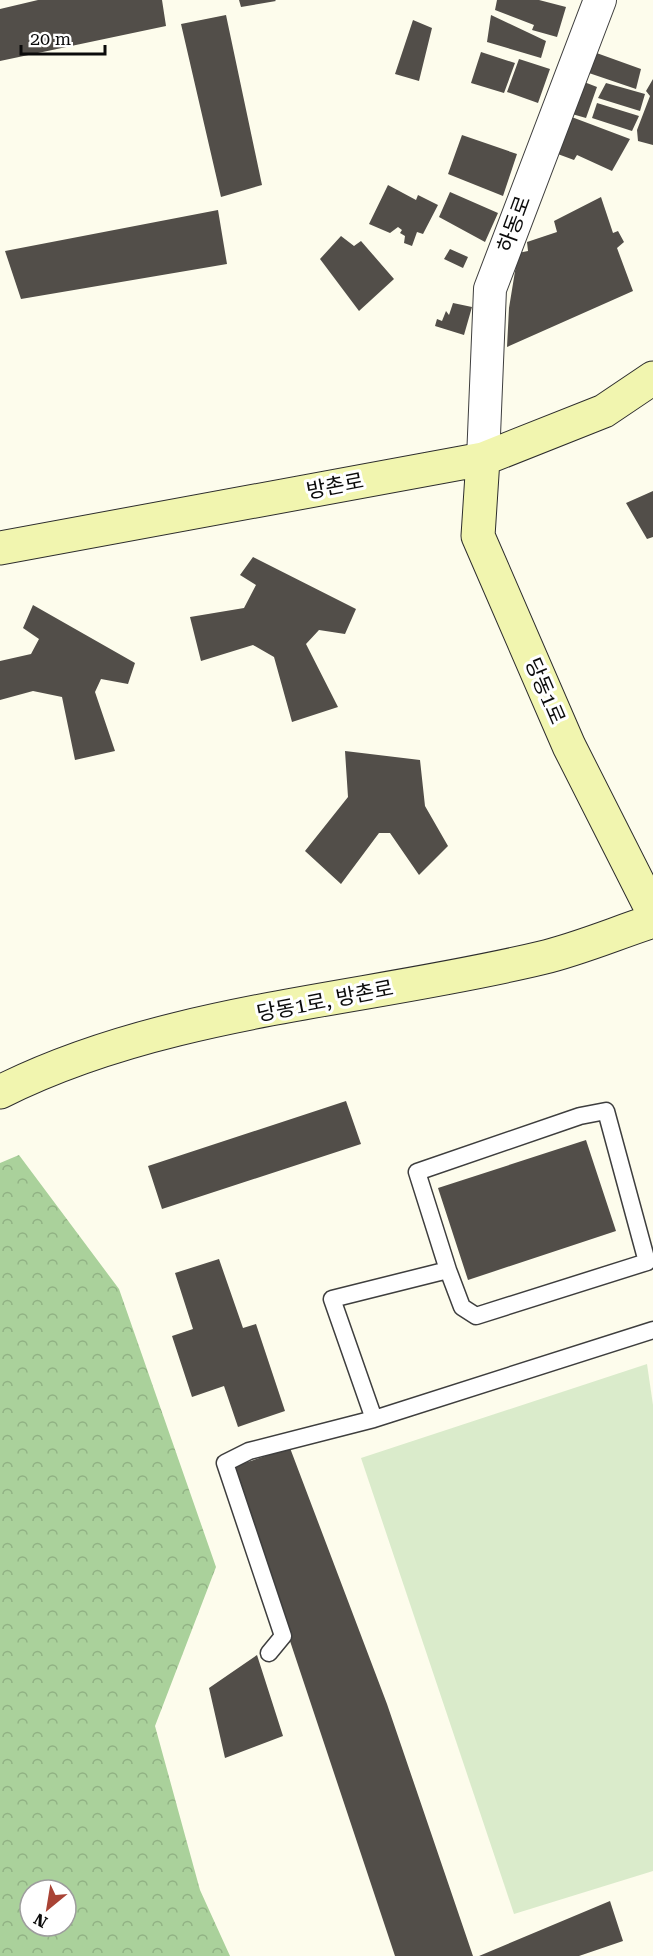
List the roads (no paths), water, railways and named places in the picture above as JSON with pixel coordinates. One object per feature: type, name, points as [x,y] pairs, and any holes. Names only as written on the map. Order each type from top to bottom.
[{"type":"street","name":"하동로","points":[[483,459],[490,289],[600,0]]},
{"type":"street","name":"방촌로","points":[[0,548],[483,459],[604,411],[653,378]]},
{"type":"street","name":"당동1로","points":[[483,459],[478,536],[569,746],[653,912]]},
{"type":"street","name":"당동1로, 방촌로","points":[[0,1092],[46,1069],[183,1028],[543,958],[653,921]]},
{"type":"lane","points":[[606,1111],[647,1262],[476,1316],[462,1307],[448,1270],[417,1172],[580,1116],[606,1111]]},
{"type":"lane","points":[[374,1419],[332,1299],[448,1270]]},
{"type":"lane","points":[[269,1653],[283,1636],[225,1462],[249,1451],[374,1419],[653,1329]]}]
